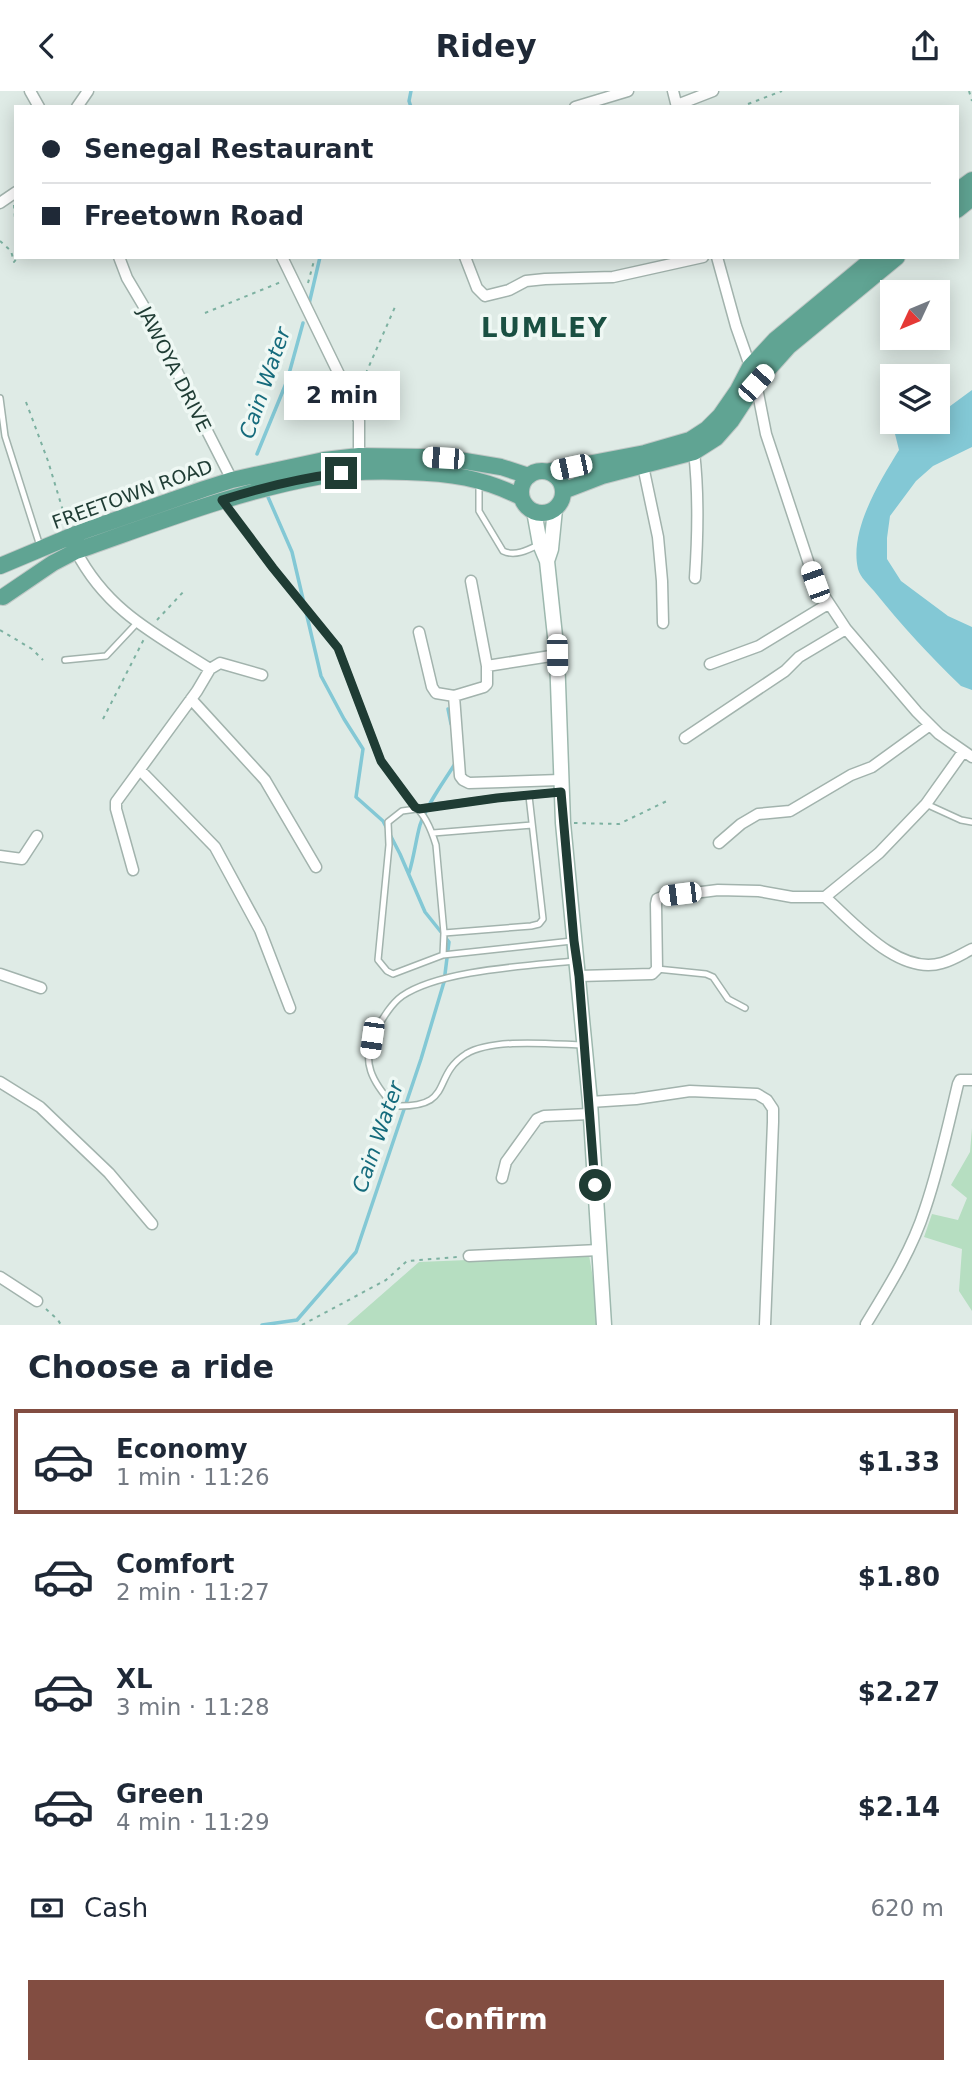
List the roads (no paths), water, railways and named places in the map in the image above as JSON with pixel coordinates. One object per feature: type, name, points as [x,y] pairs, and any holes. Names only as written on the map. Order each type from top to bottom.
[{"type":"main road","points":[[550,471],[561,483],[563,491],[560,503],[548,512],[534,511],[521,497],[523,484],[535,472],[645,453],[690,440],[707,429],[738,390],[750,367],[775,340],[873,259]]},
{"type":"main road","points":[[563,491],[601,476],[694,451],[716,439],[756,383],[789,347],[895,259]]},
{"type":"main road","name":"FREETOWN ROAD","points":[[1,596],[53,563],[73,544],[232,480],[324,460],[460,475],[497,485],[521,497]]},
{"type":"main road","name":"FREETOWN ROAD","points":[[0,566],[41,549],[73,544],[243,493],[359,464],[459,460],[501,467],[529,477]]},
{"type":"main road","points":[[547,562],[555,509]]},
{"type":"main road","points":[[534,511],[540,544],[547,562],[557,655],[563,823],[590,1108],[604,1325]]},
{"type":"street","points":[[582,105],[628,91]]},
{"type":"street","points":[[679,105],[713,91]]},
{"type":"street","points":[[0,203],[14,194]]},
{"type":"street","name":"JAWOYA DRIVE","points":[[120,259],[232,480]]},
{"type":"street","points":[[283,259],[353,403],[359,421],[359,464]]},
{"type":"street","points":[[466,259],[477,288],[485,296],[509,290],[526,281],[545,278],[613,277],[695,259]]},
{"type":"street","points":[[579,976],[652,974],[657,969],[656,904],[657,899],[662,897],[718,890],[759,891],[792,897],[825,897],[879,852],[926,804],[967,755],[930,726],[846,629],[815,582],[766,434],[756,383],[718,259]]},
{"type":"street","points":[[694,451],[699,518],[695,578]]},
{"type":"street","points":[[643,466],[658,537],[663,622]]},
{"type":"street","points":[[73,544],[102,591],[118,608],[209,670]]},
{"type":"street","points":[[419,632],[432,687],[436,693],[454,696],[484,687],[487,684],[487,666],[471,581]]},
{"type":"street","points":[[710,664],[759,646],[828,604]]},
{"type":"street","points":[[685,738],[785,671],[799,657],[846,629]]},
{"type":"street","points":[[487,666],[557,655]]},
{"type":"street","points":[[132,870],[116,802],[209,670],[220,663],[262,675]]},
{"type":"street","points":[[454,696],[460,776],[463,780],[469,783],[561,786]]},
{"type":"street","points":[[191,699],[265,780],[316,867]]},
{"type":"street","points":[[719,843],[741,824],[758,814],[790,811],[851,775],[872,767],[930,726]]},
{"type":"street","points":[[140,770],[215,846],[260,930],[290,1008]]},
{"type":"street","points":[[0,856],[22,859],[37,836]]},
{"type":"street","points":[[825,897],[883,948],[912,963],[941,964],[972,949]]},
{"type":"street","points":[[0,974],[41,988]]},
{"type":"street","points":[[866,1324],[898,1270],[925,1212],[942,1155],[958,1084],[960,1080],[972,1080]]},
{"type":"street","points":[[0,1082],[40,1107],[108,1173],[152,1224]]},
{"type":"street","points":[[502,1178],[506,1162],[537,1119],[544,1116],[690,1091],[757,1094],[767,1100],[773,1109],[765,1325]]},
{"type":"street","points":[[470,1257],[599,1250]]},
{"type":"street","points":[[0,1277],[37,1301]]},
{"type":"lane","points":[[0,398],[5,436],[41,549]]},
{"type":"lane","points":[[479,480],[479,511],[503,551],[509,554],[522,552],[540,544]]},
{"type":"lane","points":[[222,500],[301,603],[330,635],[344,661],[381,761],[419,809],[433,834],[444,933],[443,955]]},
{"type":"lane","points":[[65,660],[106,656],[137,623]]},
{"type":"lane","points":[[561,786],[529,796],[484,799],[401,811],[388,822],[389,845],[378,960],[393,974],[443,955],[574,941]]},
{"type":"lane","points":[[444,933],[539,924],[542,919],[529,796]]},
{"type":"lane","points":[[926,804],[961,820],[972,822]]},
{"type":"lane","points":[[433,834],[532,825]]},
{"type":"lane","points":[[576,960],[484,971],[426,984],[409,992],[400,997],[384,1015],[372,1038],[368,1066],[377,1088],[394,1106],[411,1107],[428,1103],[437,1095],[446,1078],[467,1054],[495,1044],[583,1045]]},
{"type":"lane","points":[[657,969],[713,977],[728,999],[745,1008]]},
{"type":"water","points":[[972,390],[972,447],[933,466],[916,481],[890,516],[887,559],[901,581],[948,616],[972,627],[972,690],[961,686],[895,616],[861,575],[856,554],[862,522],[868,507],[899,450],[895,434],[950,434],[950,406]]},
{"type":"waterway","name":"Cain Water","points":[[410,105],[411,91]]},
{"type":"waterway","name":"Cain Water","points":[[309,304],[320,259]]},
{"type":"waterway","name":"Cain Water","points":[[257,454],[287,381],[303,323]]},
{"type":"waterway","name":"Cain Water","points":[[262,1325],[297,1320],[356,1252],[421,1059],[444,982],[449,942],[425,912],[383,821],[356,797],[363,749],[321,676],[292,552],[268,497]]},
{"type":"waterway","points":[[448,709],[451,724]]},
{"type":"waterway","points":[[409,873],[423,817],[456,762]]},
{"type":"district","name":"LUMLEY","points":[[545,328]]}]
